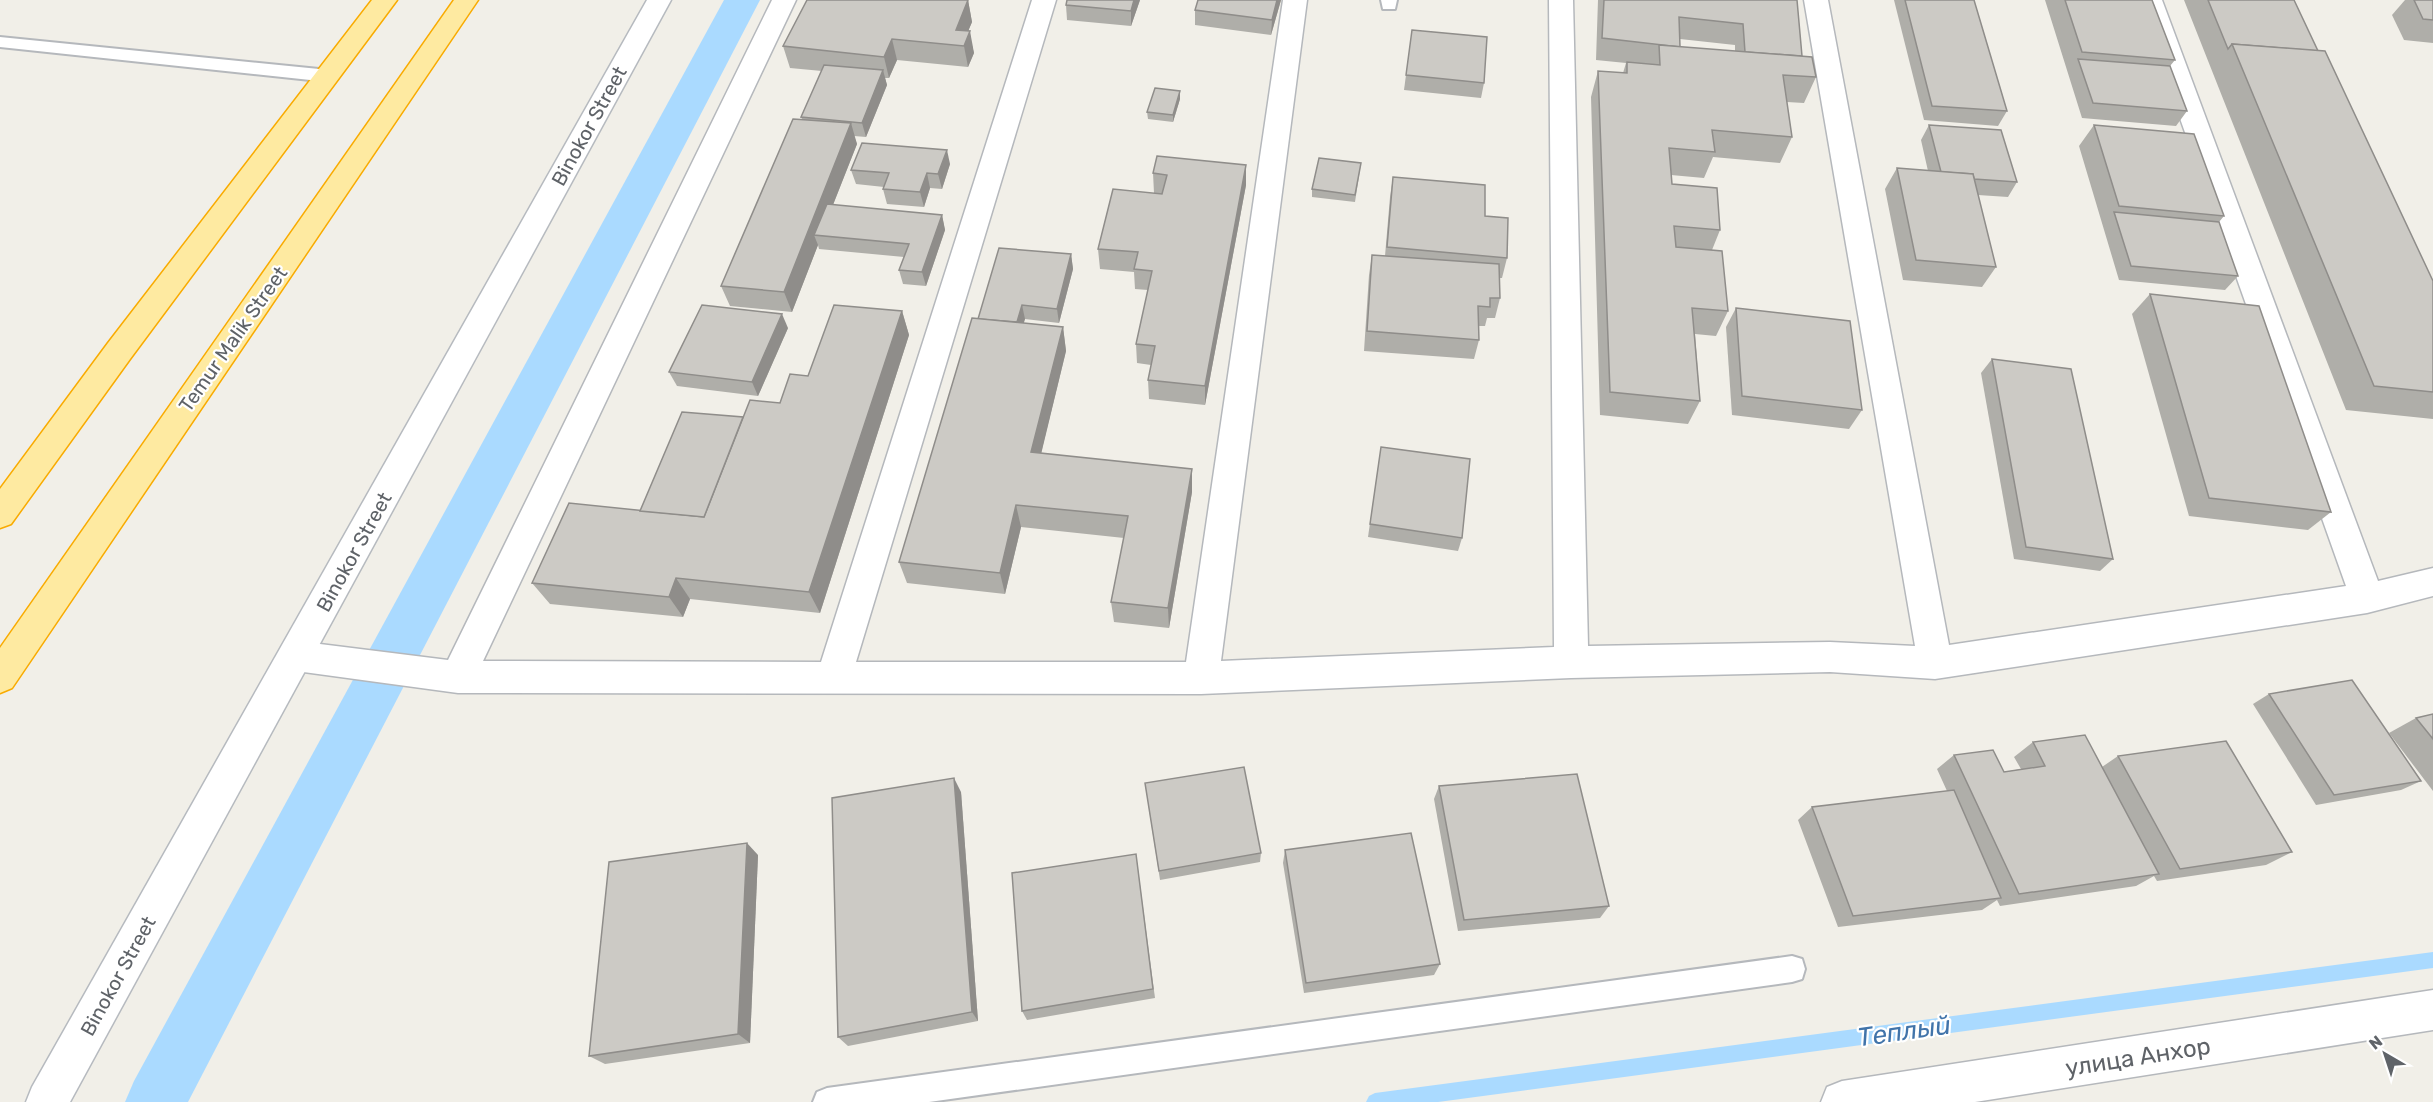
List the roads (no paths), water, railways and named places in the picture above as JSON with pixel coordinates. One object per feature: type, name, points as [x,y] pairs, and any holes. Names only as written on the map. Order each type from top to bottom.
[{"type":"highway","points":[[0,514],[126,342],[385,0]]},
{"type":"highway","name":"Temur Malik Street","points":[[0,677],[466,0]]},
{"type":"street","name":"Binokor Street","points":[[47,1102],[659,0]]},
{"type":"street","points":[[458,677],[784,0]]},
{"type":"street","points":[[834,677],[1044,0]]},
{"type":"street","points":[[1201,678],[1295,0]]},
{"type":"street","points":[[1561,0],[1571,662]]},
{"type":"street","points":[[1816,0],[1935,663]]},
{"type":"street","points":[[2150,0],[2367,598]]},
{"type":"street","points":[[296,656],[458,677],[1201,678],[1571,662],[1830,657],[1935,663],[2367,598],[2433,582]]},
{"type":"street","name":"улица Анхор","points":[[1842,1102],[2433,1010]]},
{"type":"lane","points":[[0,42],[329,76]]},
{"type":"lane","points":[[827,1102],[1792,969]]},
{"type":"waterway","points":[[155,1102],[742,0]]},
{"type":"waterway","name":"Теплый","points":[[1375,1102],[2433,960]]}]
